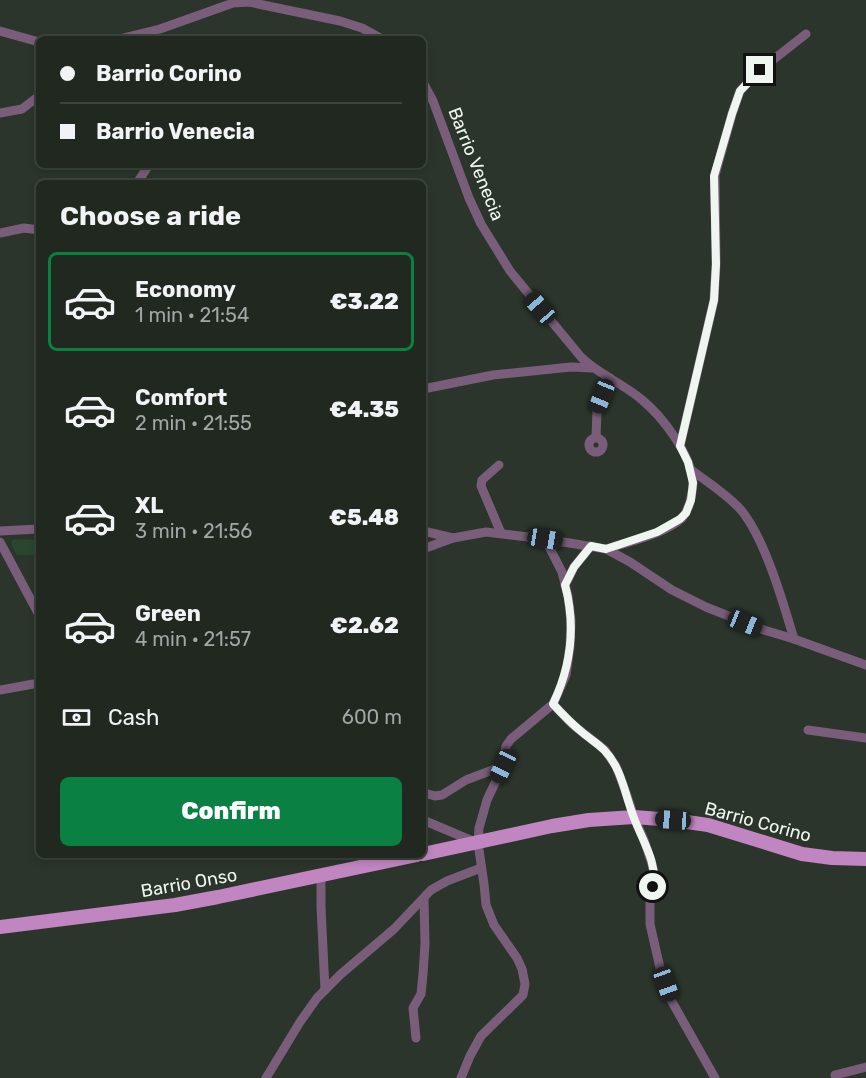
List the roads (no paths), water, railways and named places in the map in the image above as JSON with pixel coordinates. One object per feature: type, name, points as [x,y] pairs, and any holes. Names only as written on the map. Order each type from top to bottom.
[{"type":"main road","points":[[426,853],[579,821],[633,817]]},
{"type":"main road","name":"Barrio Corino","points":[[633,817],[708,825],[802,854],[866,860]]},
{"type":"main road","name":"Barrio Onso","points":[[0,927],[218,897],[403,858]]},
{"type":"street","points":[[144,36],[160,34],[233,3],[249,2],[340,21],[362,28],[377,36]]},
{"type":"street","points":[[0,32],[36,41]]},
{"type":"street","points":[[680,446],[714,300],[716,264],[714,176],[732,114],[740,91],[760,70],[806,34]]},
{"type":"street","name":"Barrio Venecia","points":[[426,88],[473,207],[497,252],[529,295],[581,357],[592,368],[642,399],[665,423],[680,446],[690,469],[693,483],[691,500],[686,513],[680,519],[657,532],[606,549]]},
{"type":"street","points":[[0,113],[22,109],[36,99]]},
{"type":"street","points":[[0,233],[24,228],[36,230]]},
{"type":"street","name":"Barrio Venecia","points":[[426,388],[493,375],[572,367],[592,368]]},
{"type":"street","points":[[596,437],[597,410],[610,378]]},
{"type":"street","points":[[499,465],[482,480],[481,486],[501,533]]},
{"type":"street","points":[[690,469],[720,491],[741,511],[756,535],[768,561],[794,639]]},
{"type":"street","points":[[0,531],[36,529]]},
{"type":"street","points":[[426,532],[453,538]]},
{"type":"street","points":[[426,548],[453,538],[486,532],[606,549],[672,590],[706,607],[764,630],[866,665]]},
{"type":"street","points":[[461,1078],[481,1036],[523,995],[525,984],[517,958],[494,925],[486,905],[477,843],[487,800],[503,766],[506,747],[511,739],[553,704],[566,675],[571,621],[568,596],[562,572],[545,539]]},
{"type":"street","points":[[0,542],[36,609]]},
{"type":"street","points":[[565,585],[574,567],[591,546]]},
{"type":"street","points":[[0,690],[36,684]]},
{"type":"street","points":[[553,704],[572,724],[604,750],[616,766],[652,864],[655,879],[650,898],[650,924],[660,968],[671,1000],[715,1078]]},
{"type":"street","points":[[808,730],[866,738]]},
{"type":"street","points":[[428,794],[442,795],[466,780],[503,766]]},
{"type":"street","points":[[426,821],[477,843]]},
{"type":"street","points":[[266,1078],[317,998],[341,974],[394,929],[431,890],[447,881],[482,868]]},
{"type":"street","points":[[321,876],[325,990]]},
{"type":"street","points":[[416,1038],[413,1008],[421,994],[425,944],[424,898]]},
{"type":"street","points":[[836,1078],[835,1075],[866,1067]]}]
